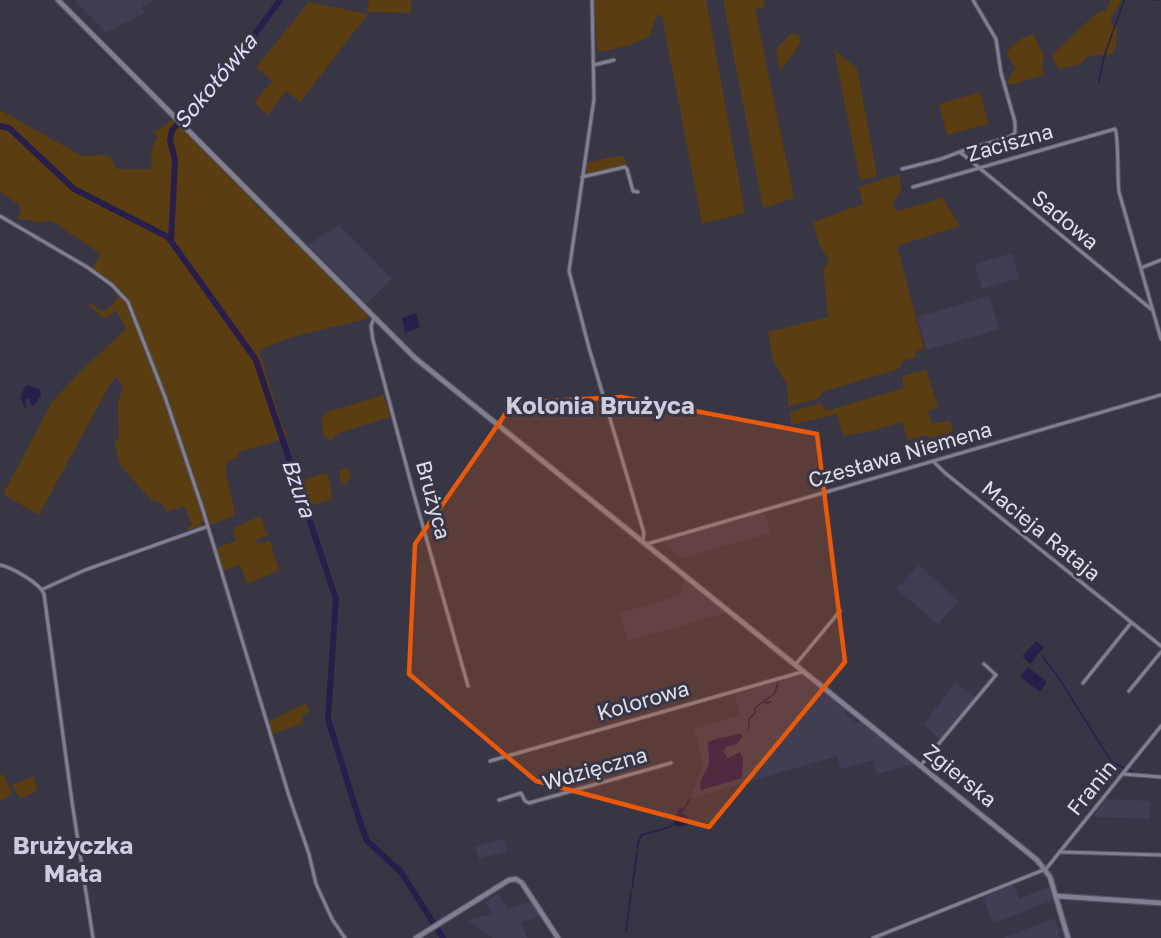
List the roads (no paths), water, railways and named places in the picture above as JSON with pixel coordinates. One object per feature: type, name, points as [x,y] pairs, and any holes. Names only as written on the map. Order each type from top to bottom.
[{"type":"main road","name":"Zgierska","points":[[58,0],[373,319],[415,358],[1046,868]]},
{"type":"main road","points":[[1046,868],[1068,938]]},
{"type":"main road","points":[[416,938],[509,880],[517,879],[558,938]]},
{"type":"main road","points":[[1056,896],[1161,903]]},
{"type":"street","points":[[592,0],[594,99],[569,262],[571,281],[645,542]]},
{"type":"street","points":[[902,169],[941,159],[1015,133],[1016,126],[1001,73],[996,39],[973,0]]},
{"type":"street","points":[[594,64],[614,60]]},
{"type":"street","name":"Zaciszna","points":[[913,187],[1115,129],[1118,135],[1116,168],[1119,192],[1141,268]]},
{"type":"street","name":"Sadowa","points":[[960,152],[1152,310]]},
{"type":"street","points":[[582,177],[625,167],[633,191],[638,192]]},
{"type":"street","points":[[0,216],[87,267],[112,285],[128,302],[168,406],[309,855],[316,884],[332,919],[345,938]]},
{"type":"street","points":[[1161,260],[1141,268],[1161,339]]},
{"type":"street","name":"Brużyca","points":[[373,319],[373,340],[468,686]]},
{"type":"street","name":"Czesława Niemena","points":[[645,542],[1161,395]]},
{"type":"street","name":"Macieja Rataja","points":[[933,461],[1161,646]]},
{"type":"street","points":[[43,589],[85,570],[207,527]]},
{"type":"street","points":[[0,558],[1,565],[43,589]]},
{"type":"street","points":[[43,589],[93,938]]},
{"type":"street","points":[[796,664],[840,610]]},
{"type":"street","points":[[1083,683],[1131,623]]},
{"type":"street","points":[[1129,691],[1161,652]]},
{"type":"street","points":[[921,765],[996,675],[984,664]]},
{"type":"street","name":"Kolorowa","points":[[490,761],[805,671]]},
{"type":"street","name":"Franin","points":[[1046,868],[1161,726]]},
{"type":"street","name":"Wdzięczna","points":[[499,800],[521,793],[525,801],[530,803],[671,763]]},
{"type":"street","points":[[1123,774],[1161,777]]},
{"type":"street","points":[[1060,852],[1161,855]]},
{"type":"street","points":[[873,938],[1046,868]]},
{"type":"waterway","name":"Sokołówka","points":[[171,241],[175,160],[170,140],[172,130],[224,76],[280,0]]},
{"type":"waterway","points":[[1099,82],[1104,57],[1124,0]]},
{"type":"waterway","points":[[1151,0],[1158,0]]},
{"type":"waterway","name":"Bzura","points":[[0,126],[9,128],[74,189],[168,237],[256,360],[336,599],[328,719],[358,816],[367,841],[401,872],[443,938]]},
{"type":"waterway","points":[[1043,657],[1057,675],[1111,761],[1125,769]]},
{"type":"waterway","points":[[749,729],[749,719],[755,713],[755,708],[775,693],[778,683]]},
{"type":"waterway","points":[[764,702],[771,702]]},
{"type":"waterway","points":[[1129,770],[1133,772]]},
{"type":"waterway","points":[[681,814],[690,799]]},
{"type":"waterway","points":[[637,847],[641,835],[670,827],[675,823]]},
{"type":"waterway","points":[[632,889],[637,852]]},
{"type":"waterway","points":[[626,931],[631,893]]},
{"type":"district","name":"Kolonia Brużyca","points":[[600,406]]},
{"type":"district","name":"Brużyczka Mała","points":[[73,860]]}]
